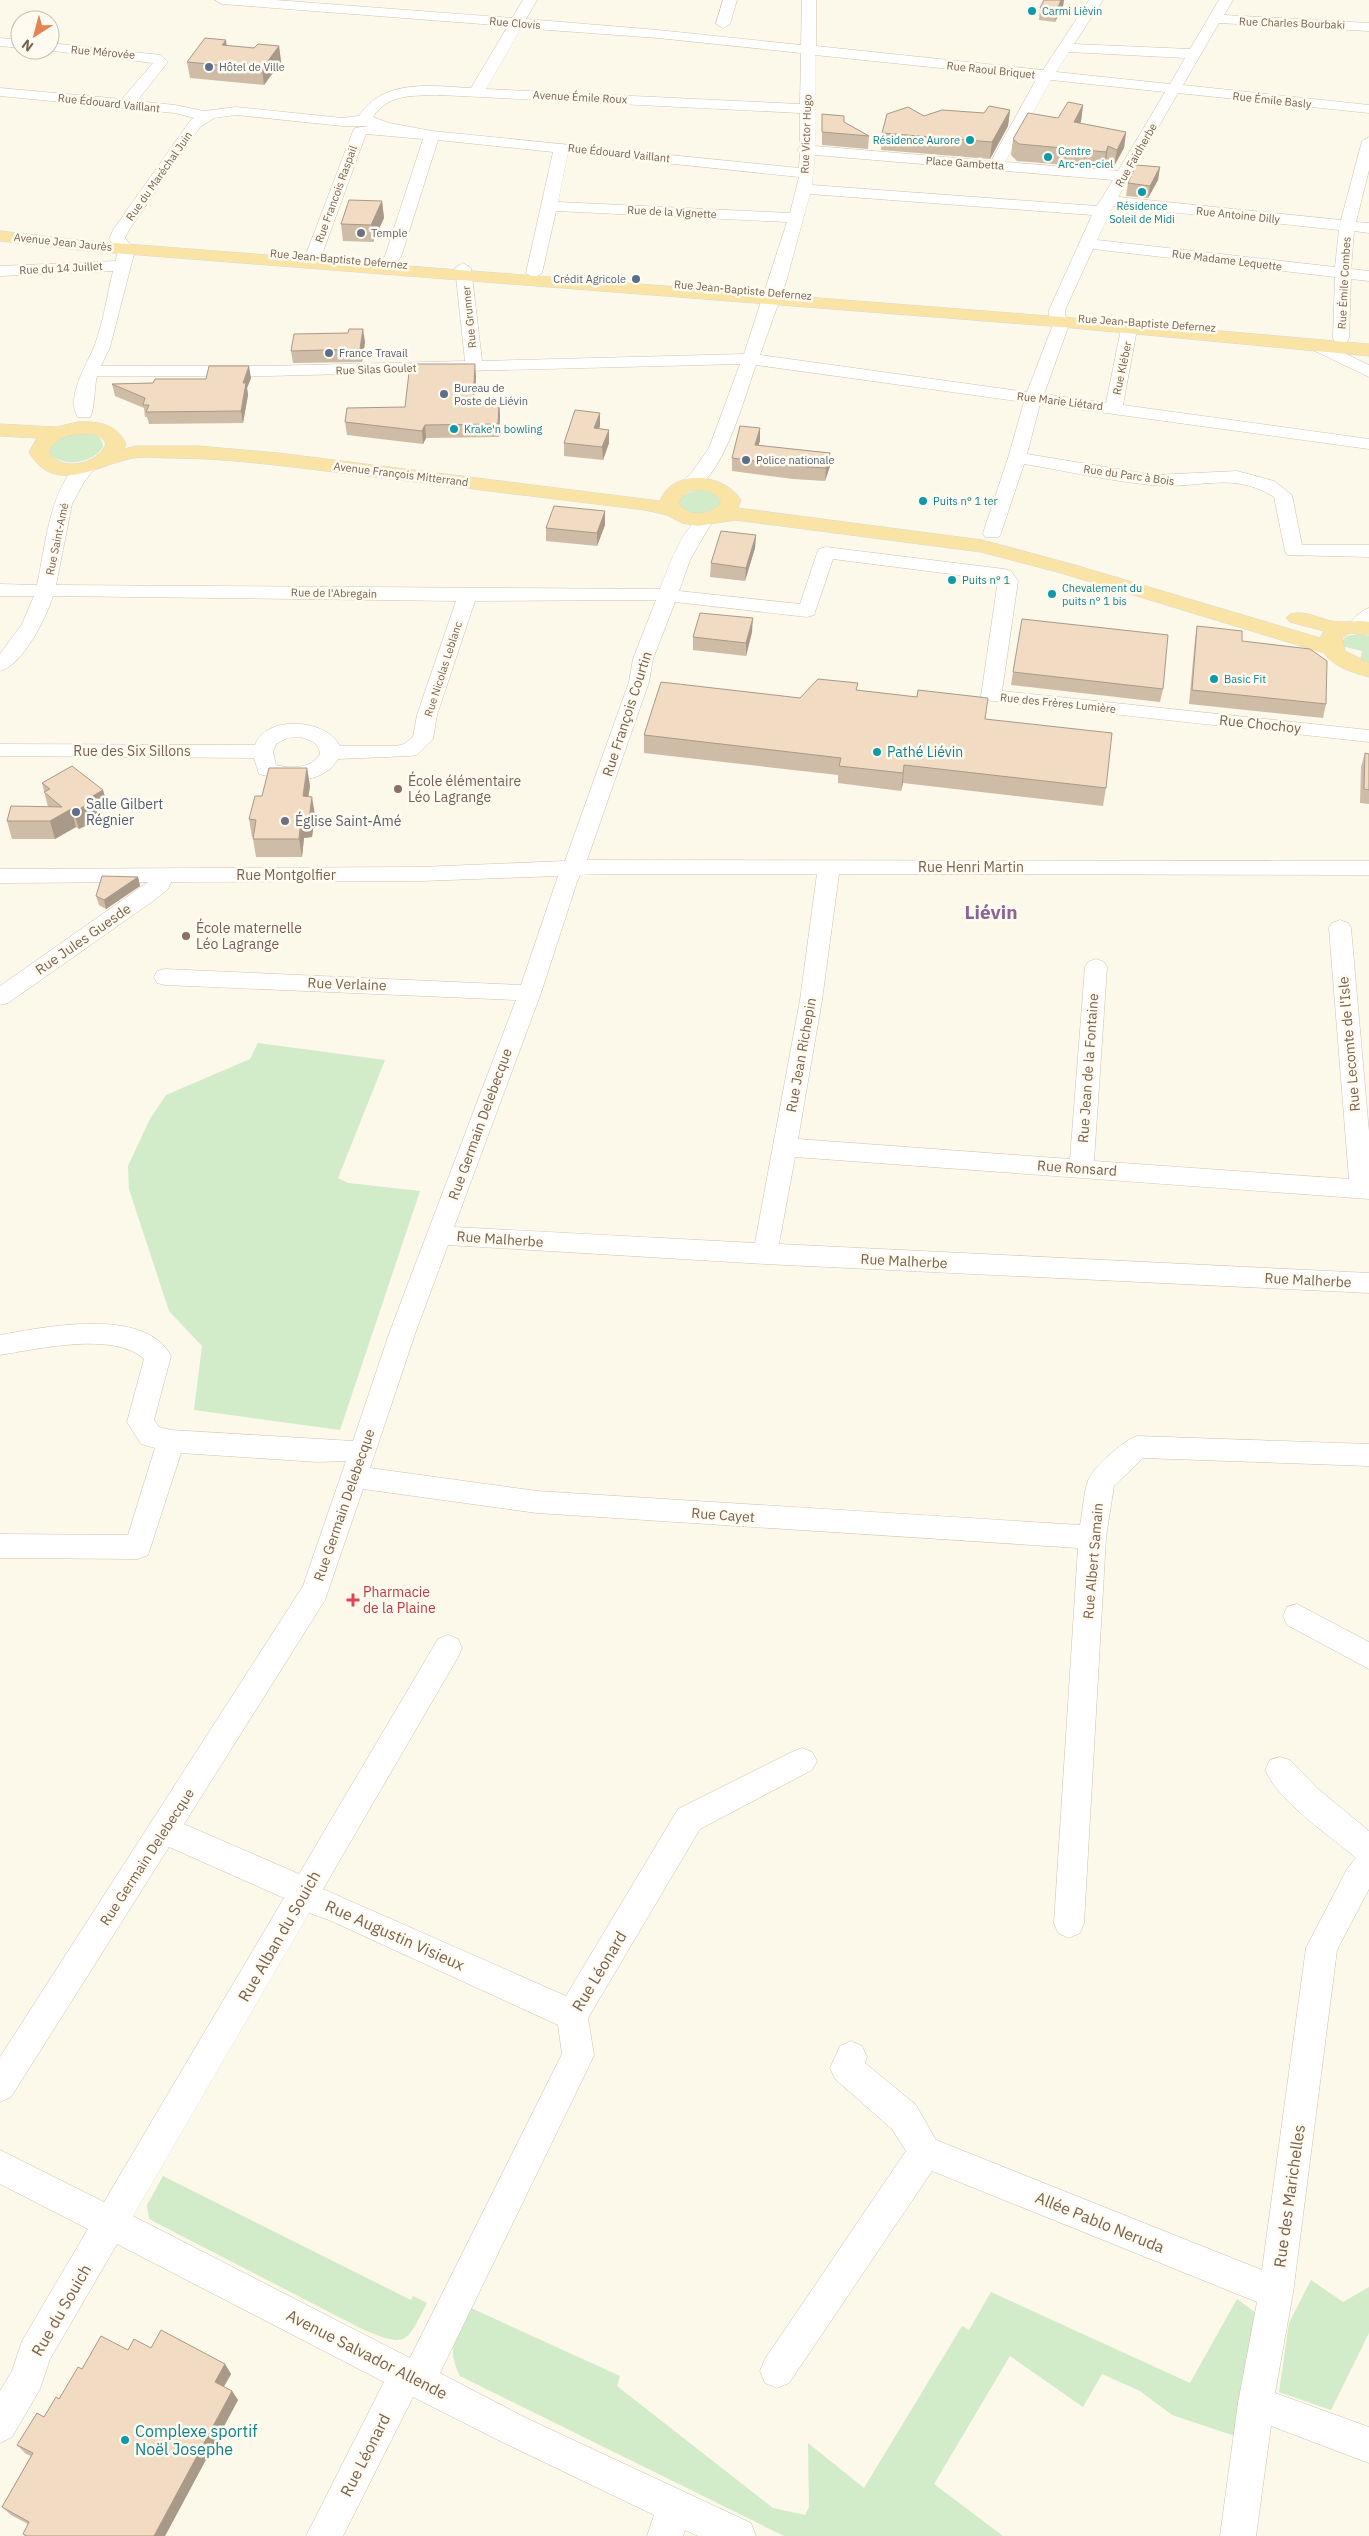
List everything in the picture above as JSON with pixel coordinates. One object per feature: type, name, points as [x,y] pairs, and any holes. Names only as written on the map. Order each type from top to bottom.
[{"type":"main road","name":"Avenue Jean Jaurès","points":[[0,228],[121,244]]},
{"type":"main road","name":"Avenue Jean Jaurès","points":[[0,236],[121,244]]},
{"type":"main road","name":"Rue Jean-Baptiste Defernez","points":[[121,244],[388,263],[464,272],[534,273],[772,296]]},
{"type":"main road","name":"Rue Jean-Baptiste Defernez","points":[[121,244],[772,296],[1369,340]]},
{"type":"main road","name":"Rue Jean-Baptiste Defernez","points":[[1059,318],[1129,329],[1369,350]]},
{"type":"main road","points":[[47,462],[40,450],[43,442],[63,431]]},
{"type":"main road","points":[[2,438],[63,431],[104,432],[160,446]]},
{"type":"main road","points":[[104,432],[115,440],[116,449],[109,458]]},
{"type":"main road","points":[[2,438],[47,462],[69,469],[86,468],[109,458],[160,446]]},
{"type":"main road","name":"Avenue François Mitterrand","points":[[160,446],[198,452],[679,501]]},
{"type":"main road","points":[[1353,629],[1087,574],[982,546],[886,532],[735,514],[713,518],[679,501],[704,484],[724,491],[737,500],[938,523],[992,533],[1021,539],[1314,623],[1353,629]]},
{"type":"main road","points":[[713,518],[730,506],[724,491]]},
{"type":"main road","points":[[1353,629],[1340,658],[1369,670]]},
{"type":"street","name":"Rue Clovis","points":[[222,0],[516,23],[808,49]]},
{"type":"street","points":[[477,91],[530,0]]},
{"type":"street","points":[[724,24],[728,13],[729,0]]},
{"type":"street","name":"Rue Victor Hugo","points":[[772,296],[796,218],[807,173],[809,0]]},
{"type":"street","points":[[996,165],[1046,76],[1096,0]]},
{"type":"street","name":"Rue Faidherbe","points":[[992,533],[1017,458],[1059,318],[1086,243],[1105,206],[1226,0]]},
{"type":"street","name":"Rue Charles Bourbaki","points":[[1215,19],[1369,26]]},
{"type":"street","name":"Rue Mérovée","points":[[60,48],[156,58],[161,62],[130,99],[128,104]]},
{"type":"street","points":[[1065,48],[1195,54]]},
{"type":"street","name":"Rue Raoul Briquet","points":[[808,49],[1174,90]]},
{"type":"street","name":"Rue Émile Basly","points":[[1174,90],[1369,109]]},
{"type":"street","name":"Avenue Émile Roux","points":[[363,126],[374,103],[389,96],[416,92],[477,91],[807,109]]},
{"type":"street","name":"Rue Édouard Vaillant","points":[[0,92],[211,114],[363,126],[432,135],[807,173]]},
{"type":"street","name":"Rue du Maréchal Juin","points":[[121,244],[120,231],[182,141],[195,124],[211,114]]},
{"type":"street","name":"Rue Francois Raspail","points":[[313,257],[363,126]]},
{"type":"street","points":[[388,263],[394,257],[432,135]]},
{"type":"street","name":"Rue Émile Combes","points":[[1341,338],[1347,226],[1369,141]]},
{"type":"street","points":[[534,273],[562,147]]},
{"type":"street","name":"Place Gambetta","points":[[806,150],[1124,176]]},
{"type":"street","points":[[804,189],[1105,206]]},
{"type":"street","name":"Rue de la Vignette","points":[[548,206],[796,218]]},
{"type":"street","name":"Rue Antoine Dilly","points":[[1105,206],[1369,228]]},
{"type":"street","name":"Rue Madame Lequette","points":[[1086,243],[1369,276]]},
{"type":"street","points":[[104,432],[84,413],[83,402],[94,359],[102,347],[122,266],[121,244]]},
{"type":"street","name":"Rue du 14 Juillet","points":[[0,271],[122,266]]},
{"type":"street","name":"Rue Grunner","points":[[464,272],[474,366]]},
{"type":"street","points":[[724,491],[715,483],[722,440],[752,359],[772,296]]},
{"type":"street","name":"Rue Kléber","points":[[1114,408],[1129,329]]},
{"type":"street","points":[[1319,346],[1369,372]]},
{"type":"street","name":"Rue Silas Goulet","points":[[90,371],[268,371],[752,359]]},
{"type":"street","name":"Rue Marie Liétard","points":[[752,359],[1369,444]]},
{"type":"street","points":[[63,431],[84,413]]},
{"type":"street","points":[[681,560],[678,541],[684,521],[679,501],[702,472],[722,440]]},
{"type":"street","name":"Rue du Parc à Bois","points":[[1017,458],[1154,480],[1186,482],[1227,475],[1254,478],[1268,483],[1283,495],[1294,551],[1369,551]]},
{"type":"street","points":[[47,462],[60,472],[69,488],[86,468]]},
{"type":"street","name":"Rue Saint-Amé","points":[[0,665],[21,641],[45,590],[61,511],[69,488]]},
{"type":"street","name":"Rue François Courtin","points":[[573,868],[608,775],[639,682],[644,659],[681,560],[701,524],[713,518]]},
{"type":"street","name":"Rue des Frères Lumière","points":[[667,595],[807,611],[826,553],[998,573],[1004,575],[1009,581],[991,696],[1150,712]]},
{"type":"street","name":"Rue de l'Abregain","points":[[0,590],[467,595],[626,593],[667,595]]},
{"type":"street","name":"Rue Nicolas Leblanc","points":[[332,753],[410,750],[423,739],[427,715],[467,595]]},
{"type":"street","name":"Rue Chochoy","points":[[1150,712],[1369,736]]},
{"type":"street","points":[[301,730],[318,734],[329,742],[332,753],[328,762],[319,769],[306,774],[291,776],[277,774],[266,769],[263,762],[264,752],[267,740],[282,732],[301,730]]},
{"type":"street","name":"Rue des Six Sillons","points":[[0,750],[264,752]]},
{"type":"street","name":"Rue Jean Richepin","points":[[767,1248],[811,1000],[828,875],[827,867]]},
{"type":"street","name":"Rue Henri Martin","points":[[573,868],[1369,868]]},
{"type":"street","name":"Rue Montgolfier","points":[[0,876],[421,874],[573,868]]},
{"type":"street","name":"Rue Germain Delebecque","points":[[0,2086],[315,1591],[403,1331],[530,993],[566,882],[573,868]]},
{"type":"street","name":"Rue Jules Guesde","points":[[0,997],[145,896],[160,884],[162,876]]},
{"type":"street","name":"Rue Lecomte de l'Isle","points":[[1340,928],[1366,1190]]},
{"type":"street","name":"Rue Jean de la Fontaine","points":[[1081,1168],[1096,967]]},
{"type":"street","name":"Rue Verlaine","points":[[165,977],[530,993]]},
{"type":"street","name":"Rue Ronsard","points":[[785,1147],[1366,1190]]},
{"type":"street","name":"Rue Malherbe","points":[[439,1234],[466,1238],[767,1248],[1369,1283]]},
{"type":"street","name":"Rue Cayet","points":[[0,1345],[81,1333],[137,1340],[147,1345],[158,1356],[140,1422],[150,1436],[171,1441],[318,1451],[346,1450],[358,1466],[537,1502],[1092,1537]]},
{"type":"street","points":[[0,1546],[138,1547],[171,1441]]},
{"type":"street","name":"Rue Albert Samain","points":[[1069,1923],[1092,1537],[1101,1481],[1137,1447],[1369,1455]]},
{"type":"street","points":[[1297,1616],[1369,1656]]},
{"type":"street","name":"Rue Alban du Souich","points":[[110,2223],[448,1648]]},
{"type":"street","name":"Rue Léonard","points":[[324,2536],[412,2377],[578,2055],[572,2016],[689,1819],[802,1761]]},
{"type":"street","points":[[1280,1770],[1366,1870]]},
{"type":"street","name":"Rue Augustin Visieux","points":[[164,1830],[296,1888],[302,1896],[335,1907],[572,2016]]},
{"type":"street","name":"Rue des Marichelles","points":[[1238,2536],[1256,2403],[1276,2293],[1322,1948],[1366,1870]]},
{"type":"street","points":[[777,2370],[925,2152],[904,2117],[846,2068],[851,2057]]},
{"type":"street","name":"Allée Pablo Neruda","points":[[925,2152],[1276,2293]]},
{"type":"street","name":"Avenue Salvador Allende","points":[[0,2166],[412,2377],[670,2521],[738,2536]]},
{"type":"street","name":"Rue du Souich","points":[[0,2425],[28,2377],[34,2353],[110,2223]]},
{"type":"street","points":[[1256,2403],[1369,2445]]},
{"type":"green space","points":[[70,433],[96,435],[100,438],[103,447],[92,457],[77,462],[62,461],[55,458],[49,453],[53,441]]},
{"type":"green space","points":[[697,490],[712,492],[720,499],[721,504],[704,514],[695,514],[678,505],[679,497]]},
{"type":"green space","points":[[1358,634],[1369,636],[1369,663],[1360,660],[1362,651],[1341,646],[1345,638]]},
{"type":"green space","points":[[258,1043],[385,1060],[338,1178],[348,1183],[420,1191],[340,1430],[194,1410],[202,1346],[169,1311],[129,1189],[128,1166],[150,1119],[166,1095],[250,1059]]},
{"type":"green space","points":[[163,2176],[411,2300],[413,2296],[427,2303],[414,2327],[404,2338],[398,2340],[389,2339],[364,2330],[149,2219],[147,2205]]},
{"type":"green space","points":[[1311,2280],[1343,2302],[1369,2287],[1369,2333],[1331,2410],[1279,2392],[1289,2323]]},
{"type":"green space","points":[[991,2292],[1190,2383],[1237,2299],[1256,2313],[1238,2437],[1172,2415],[1140,2391],[1102,2374],[1083,2407],[1010,2356],[934,2484],[1003,2536],[784,2536],[460,2376],[453,2357],[457,2334],[471,2308],[620,2376],[617,2386],[773,2508],[805,2515],[809,2507],[808,2443],[864,2488],[962,2326],[969,2330]]},
{"type":"building","points":[[1044,0],[1061,0],[1057,10],[1040,8]]},
{"type":"building","points":[[205,38],[226,40],[222,45],[254,48],[258,44],[279,46],[262,69],[187,62]]},
{"type":"building","points":[[1068,102],[1083,105],[1074,122],[1126,132],[1117,150],[1108,146],[1106,152],[1019,144],[1013,139],[1028,113],[1058,118]]},
{"type":"building","points":[[989,106],[1010,110],[992,142],[882,133],[887,114],[908,107],[924,116],[942,110],[984,113]]},
{"type":"building","points":[[822,114],[844,116],[844,122],[869,136],[822,132]]},
{"type":"building","points":[[1136,165],[1160,167],[1150,186],[1128,183]]},
{"type":"building","points":[[349,200],[382,201],[371,225],[341,224]]},
{"type":"building","points":[[349,329],[363,329],[360,349],[291,351],[294,334],[348,333]]},
{"type":"building","points":[[410,364],[475,364],[473,403],[499,403],[498,424],[425,425],[422,431],[345,422],[347,408],[405,407]]},
{"type":"building","points":[[209,366],[249,366],[243,383],[246,383],[241,411],[146,412],[149,405],[143,405],[145,398],[112,384],[153,383],[155,379],[206,379]]},
{"type":"building","points":[[575,410],[600,413],[594,428],[609,430],[602,447],[564,443]]},
{"type":"building","points":[[740,426],[760,428],[755,445],[830,453],[826,468],[732,458]]},
{"type":"building","points":[[554,506],[605,511],[597,533],[546,528]]},
{"type":"building","points":[[721,531],[756,535],[746,568],[711,563]]},
{"type":"building","points":[[700,613],[753,618],[746,643],[693,637]]},
{"type":"building","points":[[1022,619],[1168,635],[1163,689],[1013,672]]},
{"type":"building","points":[[1197,626],[1242,631],[1242,641],[1310,649],[1327,661],[1326,704],[1192,690]]},
{"type":"building","name":"Pathé Liévin","points":[[818,679],[858,683],[856,690],[917,697],[918,690],[988,698],[985,719],[1112,733],[1106,788],[904,765],[903,773],[839,766],[841,758],[644,735],[661,682],[800,698]]},
{"type":"building","points":[[1365,753],[1369,754],[1369,790],[1364,789]]},
{"type":"building","points":[[72,766],[103,790],[86,800],[90,803],[74,812],[71,809],[50,821],[7,821],[11,806],[62,807],[44,792],[50,789],[42,783]]},
{"type":"building","name":"Église Saint-Amé","points":[[269,768],[307,768],[303,796],[312,797],[309,819],[301,820],[299,839],[253,839],[256,820],[249,819],[255,796],[262,796]]},
{"type":"building","points":[[102,876],[138,877],[104,900],[96,896]]},
{"type":"building","name":"Complexe sportif Noël Josephe","points":[[161,2330],[225,2364],[215,2382],[232,2391],[154,2536],[27,2536],[23,2534],[29,2522],[2,2507],[33,2453],[17,2445],[37,2413],[44,2417],[56,2397],[59,2399],[78,2367],[82,2369],[101,2336],[128,2350],[134,2339],[151,2348]]},
{"type":"place","name":"Carmi Lièvin","points":[[1032,11]]},
{"type":"place","name":"Hôtel de Ville","points":[[209,67]]},
{"type":"place","name":"Résidence Aurore","points":[[970,140]]},
{"type":"place","name":"Centre Arc-en-ciel","points":[[1048,157]]},
{"type":"place","name":"Résidence Soleil de Midi","points":[[1142,192]]},
{"type":"place","name":"Temple","points":[[361,233]]},
{"type":"place","name":"Crédit Agricole","points":[[636,279]]},
{"type":"place","name":"France Travail","points":[[329,353]]},
{"type":"place","name":"Bureau de Poste de Liévin","points":[[444,394]]},
{"type":"place","name":"Krake'n bowling","points":[[454,429]]},
{"type":"place","name":"Police nationale","points":[[746,460]]},
{"type":"place","name":"Puits n° 1 ter","points":[[923,501]]},
{"type":"place","name":"Puits n° 1","points":[[952,580]]},
{"type":"place","name":"Chevalement du puits n° 1 bis","points":[[1052,594]]},
{"type":"place","name":"Basic Fit","points":[[1214,679]]},
{"type":"place","name":"Pathé Liévin","points":[[877,752]]},
{"type":"place","name":"École élémentaire Léo Lagrange","points":[[398,789]]},
{"type":"place","name":"Salle Gilbert Régnier","points":[[76,812]]},
{"type":"place","name":"Église Saint-Amé","points":[[285,821]]},
{"type":"place","name":"École maternelle Léo Lagrange","points":[[186,936]]},
{"type":"place","name":"Pharmacie de la Plaine","points":[[353,1600]]},
{"type":"place","name":"Complexe sportif Noël Josephe","points":[[125,2440]]},
{"type":"district","name":"Liévin","points":[[991,912]]}]
